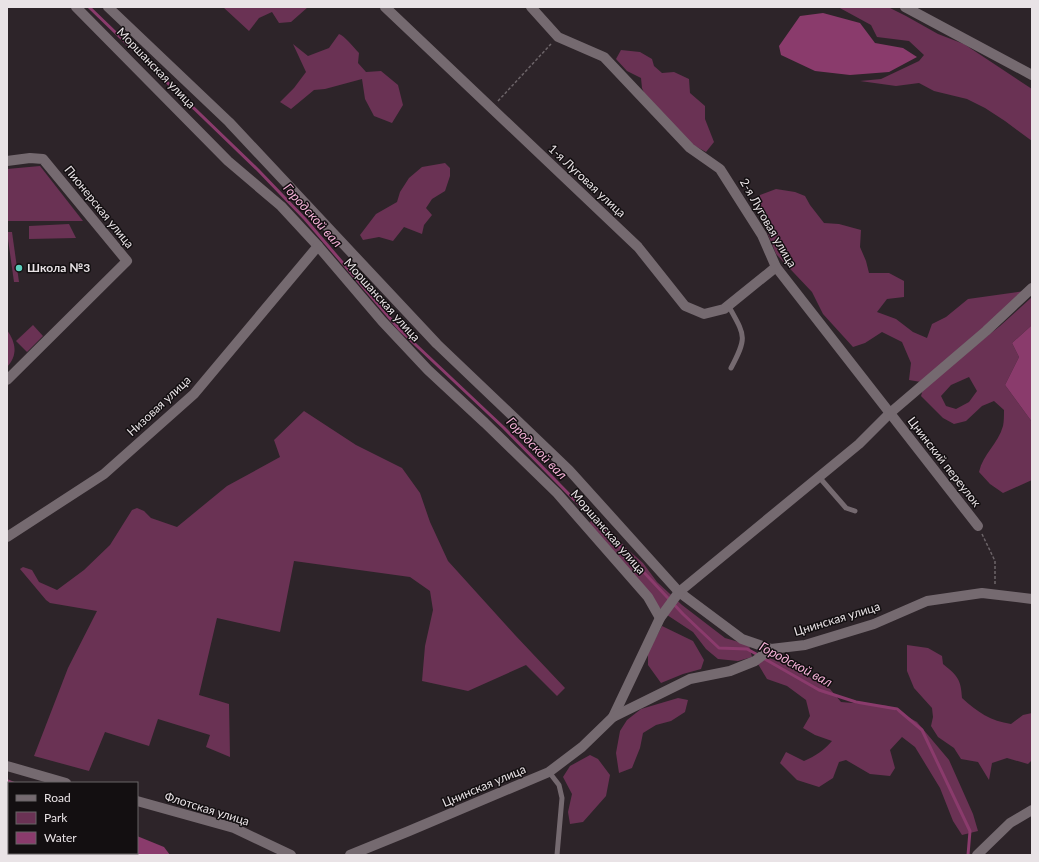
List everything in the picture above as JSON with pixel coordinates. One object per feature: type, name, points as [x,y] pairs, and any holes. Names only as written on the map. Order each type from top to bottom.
[{"type":"street","name":"Моршанская улица","points":[[76,7],[228,161],[281,206],[318,246],[382,321],[428,370],[486,423],[557,494],[648,597],[660,618]]},
{"type":"street","name":"Моршанская улица","points":[[108,7],[229,122],[437,344],[569,470],[677,596],[742,639],[771,649]]},
{"type":"street","name":"1-я Луговая улица","points":[[385,7],[638,247],[685,306],[704,314],[724,309],[776,268]]},
{"type":"street","name":"2-я Луговая улица","points":[[531,7],[558,36],[604,57],[690,148],[720,169],[762,235],[776,268],[890,413]]},
{"type":"street","points":[[905,7],[1032,75]]},
{"type":"street","name":"Пионерская улица","points":[[7,162],[30,158],[43,159],[127,261],[7,380]]},
{"type":"street","name":"Низовая улица","points":[[7,537],[104,474],[194,394],[318,246]]},
{"type":"street","name":"Цнинская улица","points":[[613,717],[660,618],[677,596],[859,444],[890,413],[986,331],[1032,288]]},
{"type":"street","name":"Цнинский переулок","points":[[890,413],[978,526]]},
{"type":"street","name":"Цнинская улица","points":[[350,855],[409,832],[549,772],[582,747],[613,717],[690,679],[730,670],[755,661],[771,649],[805,645],[874,624],[927,601],[982,593],[1032,598]]},
{"type":"street","points":[[7,766],[63,782]]},
{"type":"street","name":"Флотская улица","points":[[138,801],[234,828],[291,855]]},
{"type":"street","points":[[977,855],[1010,823],[1032,810]]},
{"type":"lane","points":[[728,305],[744,336],[741,349],[731,368]]},
{"type":"lane","points":[[819,477],[846,508],[855,511]]},
{"type":"lane","points":[[549,772],[559,785],[562,798],[557,855]]},
{"type":"path","points":[[492,109],[558,36]]},
{"type":"path","points":[[978,526],[995,561],[995,594]]},
{"type":"green space","points":[[223,7],[308,7],[291,22],[279,23],[272,12],[259,18],[249,31]]},
{"type":"green space","points":[[838,7],[888,7],[938,34],[964,44],[1032,89],[1032,141],[985,108],[967,99],[934,91],[919,83],[896,86],[860,81],[881,79],[919,61],[924,55],[909,41],[877,37],[871,25]]},
{"type":"green space","points":[[339,34],[359,53],[358,63],[366,72],[381,71],[398,85],[403,105],[392,123],[374,116],[365,99],[362,79],[325,89],[314,90],[291,109],[280,102],[294,88],[306,72],[293,44],[308,56],[329,48]]},
{"type":"green space","points":[[621,50],[640,52],[652,59],[654,66],[662,73],[674,72],[689,79],[690,93],[705,106],[705,119],[714,142],[706,152],[691,144],[645,95],[642,88],[641,78],[627,71],[616,59]]},
{"type":"green space","points":[[445,163],[450,168],[450,176],[445,191],[432,199],[426,208],[432,215],[424,225],[422,234],[404,227],[393,241],[379,237],[363,240],[360,235],[376,214],[397,202],[400,192],[409,178],[422,167]]},
{"type":"green space","points":[[40,166],[83,221],[7,221],[7,169]]},
{"type":"green space","points":[[776,189],[795,192],[805,196],[824,223],[839,224],[861,230],[860,247],[869,273],[889,273],[904,281],[904,297],[887,299],[877,312],[896,319],[913,332],[927,338],[932,324],[946,317],[968,299],[1025,291],[921,382],[909,380],[911,363],[902,342],[882,332],[865,343],[853,347],[823,314],[812,292],[776,254],[756,205],[760,195]]},
{"type":"green space","points":[[69,224],[76,238],[29,239],[29,226]]},
{"type":"green space","points":[[7,232],[12,232],[19,282],[14,282]]},
{"type":"green space","points":[[1032,297],[1032,325],[1012,343],[1019,357],[1005,385],[1032,422],[1032,480],[1003,493],[990,484],[979,472],[984,460],[1001,432],[1004,410],[994,401],[982,406],[966,421],[954,424],[943,418],[921,396],[924,386],[1000,326]],"holes":[[[969,377],[977,391],[969,402],[956,409],[946,406],[941,396],[951,385]]]},
{"type":"green space","points":[[33,325],[43,336],[27,352],[16,341]]},
{"type":"green space","points":[[7,330],[14,344],[14,353],[11,362],[7,367]]},
{"type":"green space","points":[[304,411],[356,445],[402,468],[420,493],[430,522],[448,561],[565,688],[557,696],[526,665],[468,691],[422,681],[425,646],[433,610],[430,591],[410,577],[294,561],[280,632],[217,618],[199,695],[229,704],[230,757],[206,747],[210,735],[158,719],[149,746],[105,732],[89,771],[34,756],[68,668],[97,611],[50,603],[20,569],[23,567],[32,570],[39,582],[57,590],[84,570],[110,545],[132,510],[137,508],[144,511],[151,518],[177,527],[227,486],[280,457],[274,440]]},
{"type":"green space","points":[[596,517],[607,526],[626,548],[643,563],[657,582],[682,605],[725,638],[749,645],[752,657],[738,661],[718,659],[706,649],[693,632],[664,613],[589,523]]},
{"type":"green space","points":[[662,626],[693,641],[704,660],[701,669],[683,674],[661,683],[648,665],[648,653]]},
{"type":"green space","points":[[907,645],[928,648],[942,656],[943,664],[960,682],[962,698],[973,708],[985,715],[997,721],[1011,724],[1023,715],[1032,713],[1032,760],[1028,764],[1007,758],[992,763],[989,780],[978,762],[961,759],[954,748],[938,737],[931,726],[933,717],[932,708],[914,688],[907,671]]},
{"type":"green space","points":[[765,656],[791,667],[830,689],[841,702],[888,706],[917,722],[949,760],[973,814],[978,831],[962,835],[953,821],[940,788],[915,747],[902,737],[890,750],[895,768],[890,776],[870,774],[846,760],[839,762],[833,778],[819,787],[797,780],[780,763],[786,752],[804,761],[820,752],[832,741],[815,735],[803,728],[810,716],[806,700],[787,686],[767,679],[758,664]]},
{"type":"green space","points":[[678,698],[688,700],[685,712],[671,721],[656,725],[643,733],[640,748],[632,768],[619,773],[616,753],[620,731],[627,720],[641,709]]},
{"type":"green space","points":[[590,755],[598,759],[610,775],[606,796],[583,822],[570,824],[568,812],[572,794],[563,777],[570,766]]},
{"type":"water","points":[[823,13],[860,23],[875,43],[903,48],[917,57],[889,72],[850,75],[815,71],[781,55],[779,46],[800,16]]},
{"type":"water","points":[[1032,325],[1032,422],[1005,385],[1019,357],[1012,343]]},
{"type":"water","points":[[7,779],[14,782],[8,782],[8,854],[138,854],[138,836],[164,847],[170,855],[7,855]]},
{"type":"waterway","name":"Городской вал","points":[[89,7],[258,170],[305,219],[400,330],[504,428],[606,532],[683,614],[719,648],[747,649],[758,655]]},
{"type":"waterway","name":"Городской вал","points":[[763,658],[819,690],[856,702],[897,709],[922,730],[970,831],[968,855]]},
{"type":"place","name":"Школа №3","points":[[19,268]]}]
